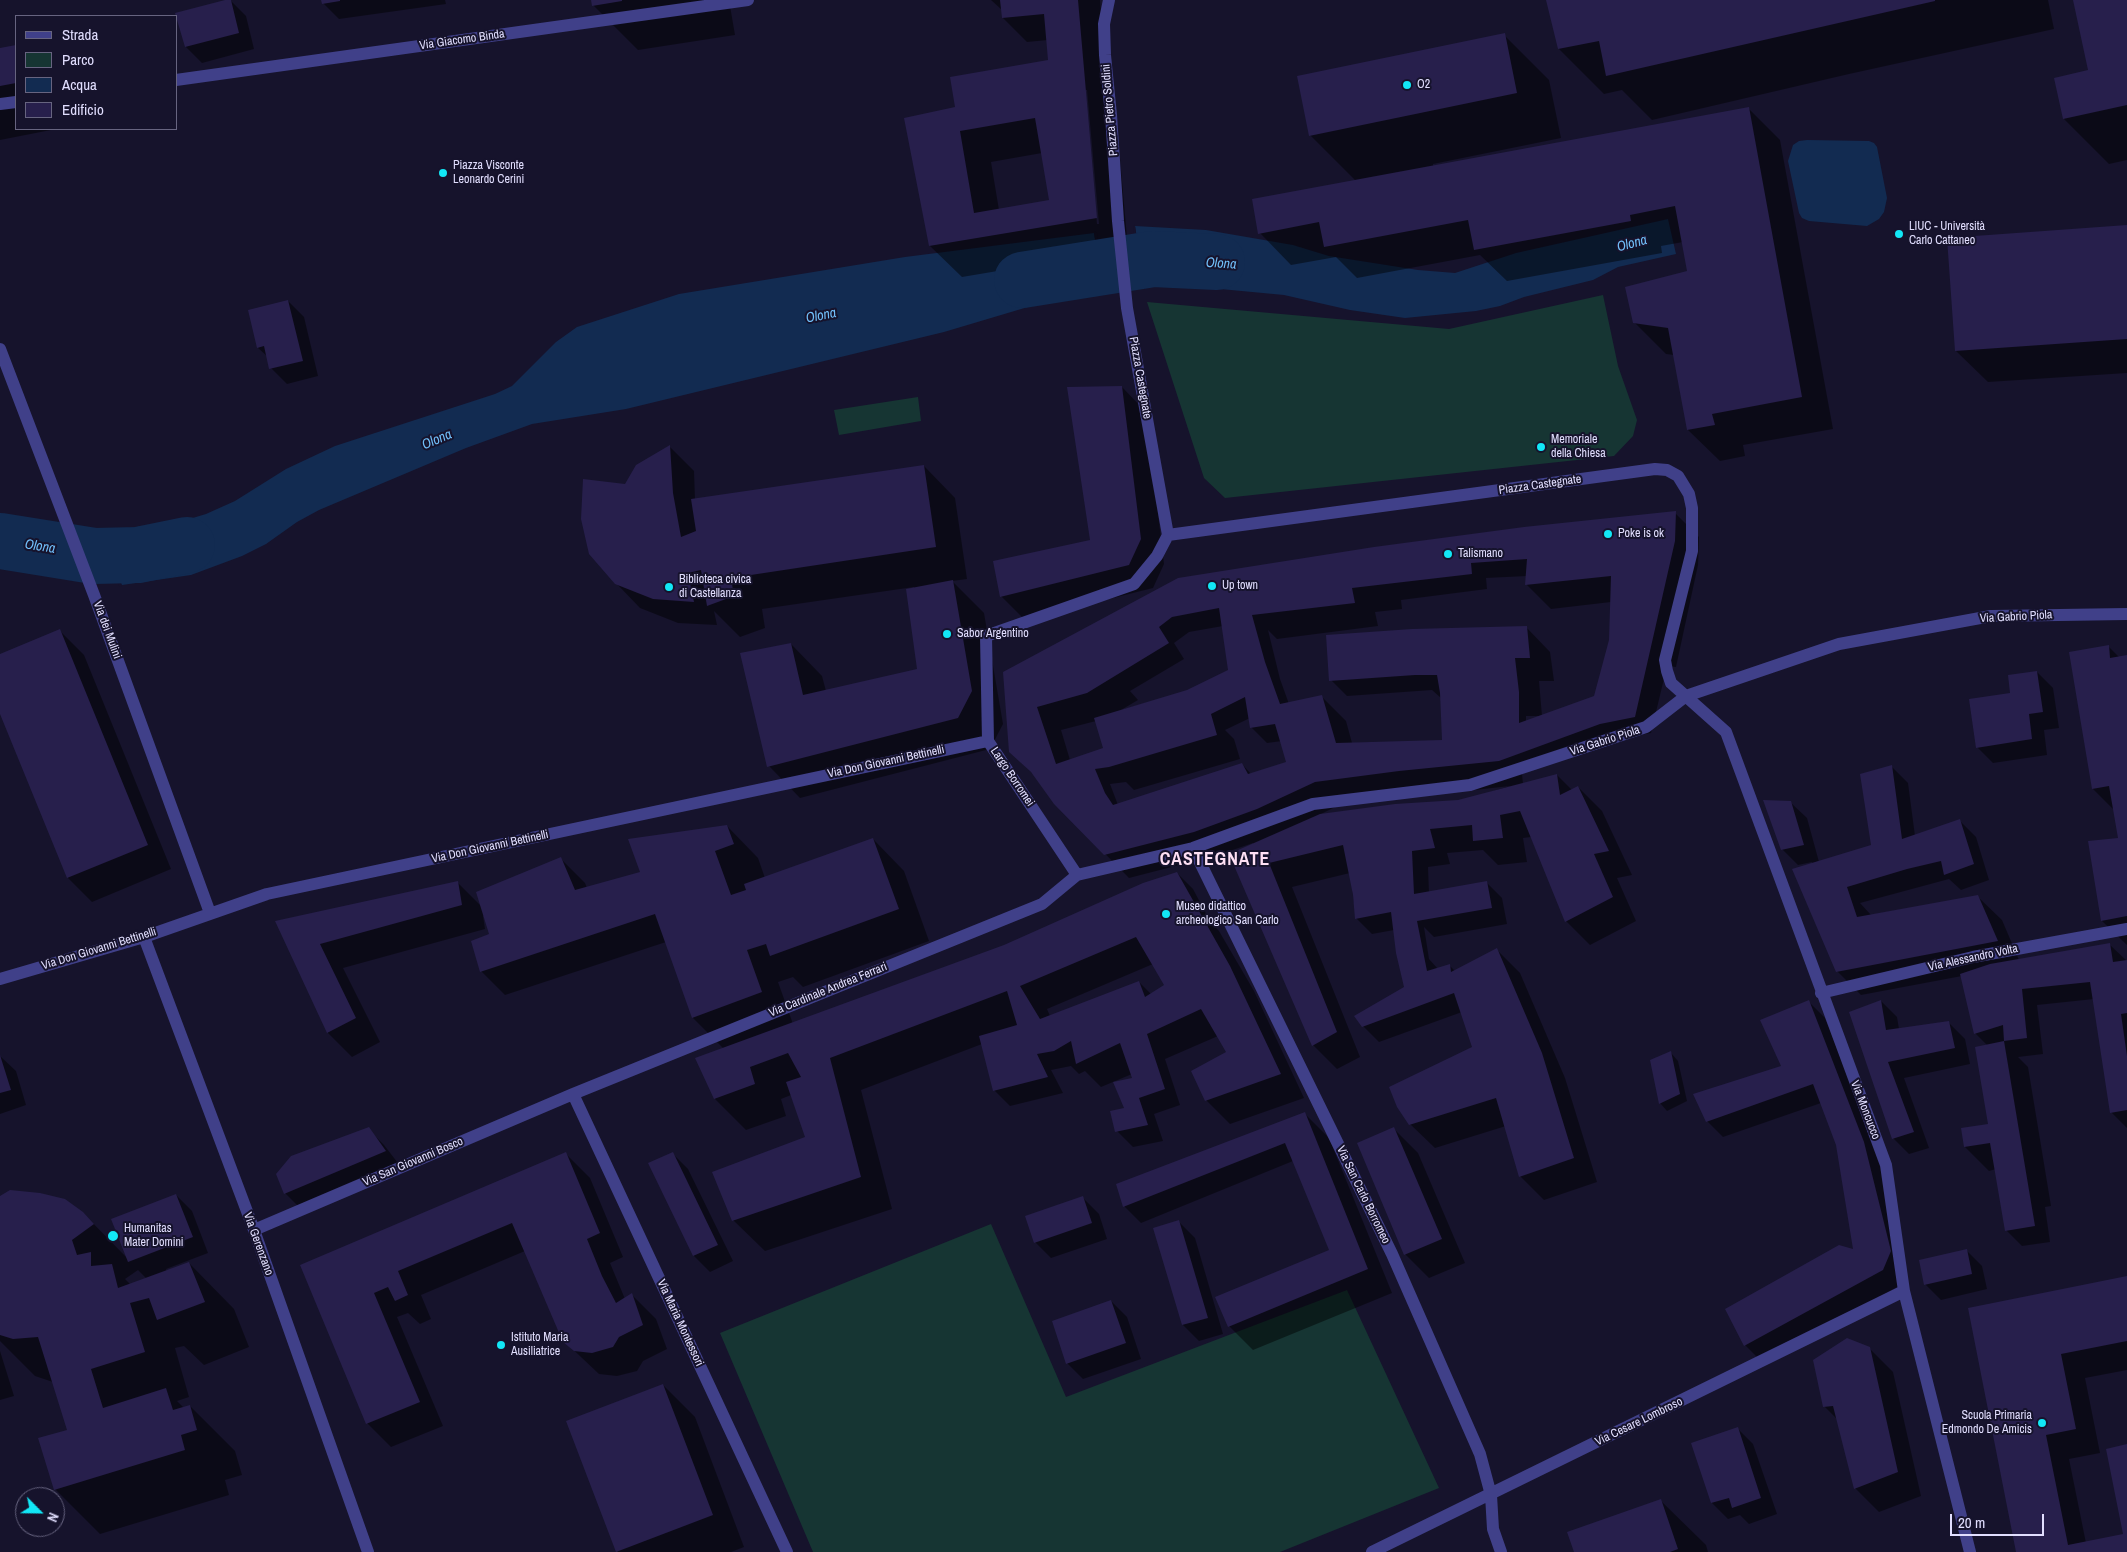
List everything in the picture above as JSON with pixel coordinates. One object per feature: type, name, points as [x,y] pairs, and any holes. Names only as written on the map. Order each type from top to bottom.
[{"type":"street","name":"Via Giacomo Binda","points":[[178,80],[748,0]]},
{"type":"street","name":"Piazza Pietro Soldini","points":[[1109,0],[1104,24],[1118,221]]},
{"type":"street","points":[[0,104],[15,102]]},
{"type":"street","name":"Piazza Castegnate","points":[[1118,221],[1127,308],[1168,534],[1655,470],[1667,470],[1678,476],[1684,483],[1692,508],[1691,559],[1665,660],[1671,683],[1686,696]]},
{"type":"street","name":"Via dei Mulini","points":[[0,349],[94,595],[210,913]]},
{"type":"street","name":"Largo Borromei","points":[[1077,876],[988,741],[986,636],[1134,584],[1157,556],[1168,534]]},
{"type":"street","name":"Via Gabrio Piola","points":[[1077,876],[1192,848],[1313,804],[1470,785],[1646,727],[1686,696],[1848,643],[1991,616],[2127,614]]},
{"type":"street","name":"Via Moncucco","points":[[1686,696],[1726,732],[1886,1166],[1904,1291],[1970,1552]]},
{"type":"street","name":"Via Don Giovanni Bettinelli","points":[[0,979],[144,937],[267,894],[988,741]]},
{"type":"street","name":"Via San Carlo Borromeo","points":[[1192,848],[1392,1254],[1480,1454],[1491,1495],[1493,1529],[1501,1552]]},
{"type":"street","name":"Via Cardinale Andrea Ferrari","points":[[573,1094],[1042,904],[1077,876]]},
{"type":"street","name":"Via Alessandro Volta","points":[[1821,993],[1974,957],[2127,929]]},
{"type":"street","name":"Via Gerenzano","points":[[144,937],[254,1230],[368,1552]]},
{"type":"street","name":"Via San Giovanni Bosco","points":[[254,1230],[573,1094]]},
{"type":"street","name":"Via Maria Montessori","points":[[573,1094],[787,1552]]},
{"type":"street","name":"Via Cesare Lombroso","points":[[1372,1552],[1904,1291]]},
{"type":"green space","points":[[1603,295],[1618,366],[1637,420],[1633,436],[1614,456],[1225,498],[1204,478],[1147,302],[1449,329]]},
{"type":"green space","points":[[918,397],[921,421],[839,435],[834,410]]},
{"type":"green space","points":[[991,1224],[1066,1397],[1347,1290],[1439,1488],[1280,1552],[813,1552],[720,1333]]},
{"type":"water","points":[[1799,141],[1869,141],[1874,143],[1877,147],[1887,198],[1884,212],[1879,219],[1867,226],[1809,221],[1802,218],[1799,213],[1788,161],[1793,145]]},
{"type":"water","points":[[1668,219],[1676,254],[1618,267],[1593,280],[1524,297],[1500,306],[1476,311],[1405,318],[1350,310],[1284,295],[1178,285],[1145,287],[1135,226],[1206,230],[1293,245],[1329,256],[1418,270],[1455,273],[1516,253]]},
{"type":"water","points":[[1094,233],[1103,294],[1048,301],[944,332],[626,409],[532,424],[466,448],[319,510],[297,522],[266,544],[242,556],[191,575],[122,585],[101,532],[186,520],[206,514],[235,501],[286,469],[335,446],[495,394],[512,386],[556,342],[577,327],[679,294],[905,257]]},
{"type":"water","points":[[0,514],[48,522],[70,580],[0,566]]},
{"type":"pier","points":[[1135,224],[1145,290],[1142,287],[1133,227]]},
{"type":"pier","points":[[1094,231],[1097,233],[1105,293],[1103,296]]},
{"type":"pier","points":[[48,522],[51,522],[72,579],[71,582]]},
{"type":"pier","points":[[99,530],[122,587],[119,586],[98,533]]},
{"type":"building","points":[[231,0],[239,33],[185,47],[178,23],[178,15],[175,13]]},
{"type":"building","points":[[321,0],[340,0],[340,1],[322,4]]},
{"type":"building","points":[[591,0],[622,0],[622,1],[592,6]]},
{"type":"building","points":[[1000,0],[1078,0],[1097,218],[929,246],[904,118],[955,107],[950,77],[1048,60],[1044,14],[1002,18]],"holes":[[[1035,118],[1049,200],[974,213],[960,131]]]},
{"type":"building","points":[[1546,0],[1935,1],[1606,76],[1599,41],[1558,49]]},
{"type":"building","points":[[2073,0],[2127,0],[2127,105],[2063,119],[2054,78],[2088,70]]},
{"type":"building","name":"O2","points":[[1505,33],[1517,93],[1309,136],[1297,76]]},
{"type":"building","points":[[15,45],[15,83],[0,86],[0,48]]},
{"type":"building","points":[[1749,107],[1802,397],[1712,414],[1715,425],[1687,430],[1668,328],[1633,323],[1625,287],[1687,271],[1675,206],[1630,215],[1631,221],[1474,250],[1468,220],[1324,247],[1319,222],[1258,234],[1252,199]]},
{"type":"building","points":[[2127,225],[2127,339],[1955,351],[1947,238]]},
{"type":"building","points":[[288,300],[303,361],[269,369],[264,346],[257,348],[248,310]]},
{"type":"building","points":[[1122,386],[1141,539],[1129,565],[1000,597],[993,561],[1090,540],[1067,387]]},
{"type":"building","points":[[670,445],[673,493],[681,537],[696,531],[691,499],[924,465],[936,547],[731,578],[734,596],[707,606],[701,570],[688,573],[694,602],[653,599],[615,584],[589,554],[581,519],[583,479],[625,484],[636,465]]},
{"type":"building","points":[[1676,511],[1675,541],[1635,717],[1600,724],[1499,761],[1315,782],[1257,809],[1194,832],[1104,855],[1054,804],[1031,772],[1009,752],[1003,672],[1178,578],[1374,547],[1524,527]],"holes":[[[1527,559],[1525,585],[1611,576],[1609,640],[1594,696],[1519,723],[1519,692],[1515,658],[1530,658],[1527,626],[1412,629],[1326,635],[1329,681],[1437,675],[1440,693],[1442,740],[1336,743],[1322,695],[1280,704],[1265,662],[1252,615],[1355,603],[1352,588],[1472,574],[1471,563]],[[1219,608],[1228,670],[1187,690],[1094,718],[1103,748],[1056,764],[1037,707],[1087,693],[1169,643],[1159,627],[1172,617]],[[1245,697],[1250,728],[1275,724],[1286,762],[1248,774],[1242,763],[1113,805],[1105,793],[1095,769],[1109,767],[1217,735],[1211,714]]]},
{"type":"building","points":[[953,580],[972,691],[958,718],[767,767],[740,653],[791,643],[803,695],[917,669],[906,589]]},
{"type":"building","points":[[60,629],[148,845],[67,878],[0,714],[0,654]]},
{"type":"building","points":[[2109,645],[2110,658],[2127,655],[2127,916],[2101,921],[2088,841],[2118,838],[2109,786],[2092,789],[2069,652]]},
{"type":"building","points":[[2037,671],[2043,712],[2029,714],[2032,739],[1976,748],[1969,699],[2010,693],[2008,675]]},
{"type":"building","points":[[1892,765],[1902,839],[1960,819],[1974,864],[1944,875],[1941,861],[1847,887],[1857,917],[1978,895],[1998,941],[1836,972],[1792,869],[1871,845],[1860,774]]},
{"type":"building","points":[[1557,774],[1560,795],[1578,786],[1609,851],[1594,854],[1613,897],[1565,922],[1520,811],[1500,815],[1503,838],[1473,841],[1472,825],[1430,829],[1435,848],[1412,851],[1414,894],[1487,881],[1492,908],[1417,921],[1427,971],[1450,964],[1451,972],[1497,948],[1542,1053],[1574,1158],[1519,1177],[1496,1098],[1409,1125],[1397,1107],[1389,1087],[1472,1047],[1454,993],[1362,1027],[1354,1016],[1404,987],[1396,953],[1391,912],[1355,919],[1353,895],[1343,845],[1269,863],[1337,1032],[1312,1046],[1229,854],[1320,814],[1395,804],[1458,800]]},
{"type":"building","points":[[1763,800],[1791,801],[1804,845],[1781,850]]},
{"type":"building","points":[[727,825],[734,844],[715,851],[731,895],[746,890],[744,884],[873,838],[899,909],[770,956],[766,944],[747,950],[762,992],[692,1018],[655,914],[480,972],[471,941],[489,934],[476,892],[561,857],[575,890],[640,872],[628,839]]},
{"type":"building","points":[[1177,872],[1230,966],[1281,1074],[1205,1101],[1191,1071],[1226,1052],[1201,1009],[1147,1034],[1165,1089],[1139,1098],[1148,1125],[1115,1132],[1110,1111],[1124,1108],[1113,1082],[1132,1078],[1120,1043],[1076,1064],[1071,1041],[1054,1051],[1037,1054],[1048,1077],[993,1091],[979,1036],[1017,1025],[1007,991],[830,1058],[861,1177],[732,1221],[712,1172],[805,1137],[786,1082],[801,1077],[788,1053],[750,1067],[755,1084],[714,1099],[695,1058],[1004,945],[1143,883]],"holes":[[[1136,937],[1164,985],[1145,997],[1139,981],[1040,1019],[1020,986]]]},
{"type":"building","points":[[458,881],[462,905],[320,944],[356,1018],[327,1033],[275,921]]},
{"type":"building","points":[[2110,943],[2113,962],[2127,960],[2127,1013],[2121,1014],[2127,1056],[2127,1110],[2110,1113],[2090,982],[2022,989],[2027,1038],[2004,1041],[2003,1025],[1974,1034],[1960,974],[1990,964]]},
{"type":"building","points":[[1809,1000],[1864,1142],[1891,1251],[1883,1270],[1744,1346],[1725,1309],[1839,1245],[1853,1249],[1836,1145],[1813,1084],[1706,1122],[1693,1094],[1781,1066],[1760,1020]]},
{"type":"building","points":[[1881,1000],[1886,1030],[1949,1021],[1955,1048],[1888,1062],[1914,1132],[1892,1139],[1849,1012]]},
{"type":"building","points":[[2004,1041],[2035,1226],[2005,1231],[1990,1143],[1964,1147],[1961,1128],[1988,1124],[1975,1047]]},
{"type":"building","points":[[1671,1051],[1680,1094],[1659,1104],[1650,1060]]},
{"type":"building","points":[[0,1055],[11,1090],[0,1093]]},
{"type":"building","points":[[1305,1112],[1368,1269],[1228,1327],[1215,1297],[1329,1250],[1285,1143],[1123,1207],[1116,1184]]},
{"type":"building","points":[[369,1127],[386,1151],[284,1194],[276,1174],[291,1156]]},
{"type":"building","points":[[1394,1127],[1442,1239],[1404,1255],[1357,1143]]},
{"type":"building","points":[[566,1152],[600,1233],[587,1239],[602,1276],[616,1303],[632,1293],[643,1325],[619,1337],[613,1347],[592,1353],[574,1351],[563,1342],[512,1223],[398,1271],[408,1295],[395,1301],[388,1287],[374,1293],[420,1402],[366,1424],[300,1265]]},
{"type":"building","points":[[673,1152],[718,1245],[693,1256],[648,1163]]},
{"type":"building","name":"Humanitas Mater Domini","points":[[10,1190],[40,1193],[65,1199],[83,1212],[94,1224],[72,1240],[77,1255],[91,1252],[91,1266],[112,1264],[118,1288],[189,1262],[205,1302],[157,1320],[149,1298],[130,1303],[145,1352],[91,1369],[103,1408],[166,1388],[173,1410],[190,1405],[197,1430],[181,1435],[185,1450],[64,1487],[53,1487],[38,1438],[67,1430],[38,1337],[13,1339],[0,1335],[0,1196]]},
{"type":"building","points":[[176,1194],[193,1237],[128,1262],[111,1219]]},
{"type":"building","points":[[1083,1196],[1092,1223],[1034,1243],[1025,1216]]},
{"type":"building","points":[[1179,1220],[1208,1318],[1182,1325],[1153,1228]]},
{"type":"building","points":[[1967,1249],[1972,1274],[1924,1285],[1919,1260]]},
{"type":"building","points":[[2127,1276],[2127,1341],[2061,1354],[2076,1429],[2046,1435],[2068,1545],[2123,1534],[2106,1449],[2127,1444],[2127,1552],[2016,1552],[1968,1308]]},
{"type":"building","points":[[1111,1300],[1126,1343],[1066,1364],[1052,1321]]},
{"type":"building","points":[[1847,1338],[1870,1347],[1898,1472],[1854,1489],[1833,1406],[1823,1407],[1813,1360]]},
{"type":"building","points":[[663,1384],[713,1515],[616,1552],[566,1421]]},
{"type":"building","points":[[1738,1427],[1761,1498],[1732,1508],[1729,1498],[1711,1503],[1691,1443]]},
{"type":"building","points":[[1661,1499],[1678,1549],[1670,1552],[1574,1552],[1567,1532]]},
{"type":"waterway","name":"Olona","points":[[1022,280],[1153,259],[1217,262]]},
{"type":"waterway","name":"Olona","points":[[0,541],[94,556],[138,555],[187,545]]},
{"type":"place","name":"O2","points":[[1407,85]]},
{"type":"place","name":"Piazza Visconte Leonardo Cerini","points":[[443,173]]},
{"type":"place","name":"LIUC - Università Carlo Cattaneo","points":[[1899,234]]},
{"type":"place","name":"Memoriale della Chiesa","points":[[1541,447]]},
{"type":"place","name":"Poke is ok","points":[[1608,534]]},
{"type":"place","name":"Talismano","points":[[1448,554]]},
{"type":"place","name":"Up town","points":[[1212,586]]},
{"type":"place","name":"Biblioteca civica di Castellanza","points":[[669,587]]},
{"type":"place","name":"Sabor Argentino","points":[[947,634]]},
{"type":"place","name":"Museo didattico archeologico San Carlo","points":[[1166,914]]},
{"type":"place","name":"Humanitas Mater Domini","points":[[113,1236]]},
{"type":"place","name":"Istituto Maria Ausiliatrice","points":[[501,1345]]},
{"type":"place","name":"Scuola Primaria Edmondo De Amicis","points":[[2042,1423]]},
{"type":"district","name":"CASTEGNATE","points":[[1215,860]]}]
